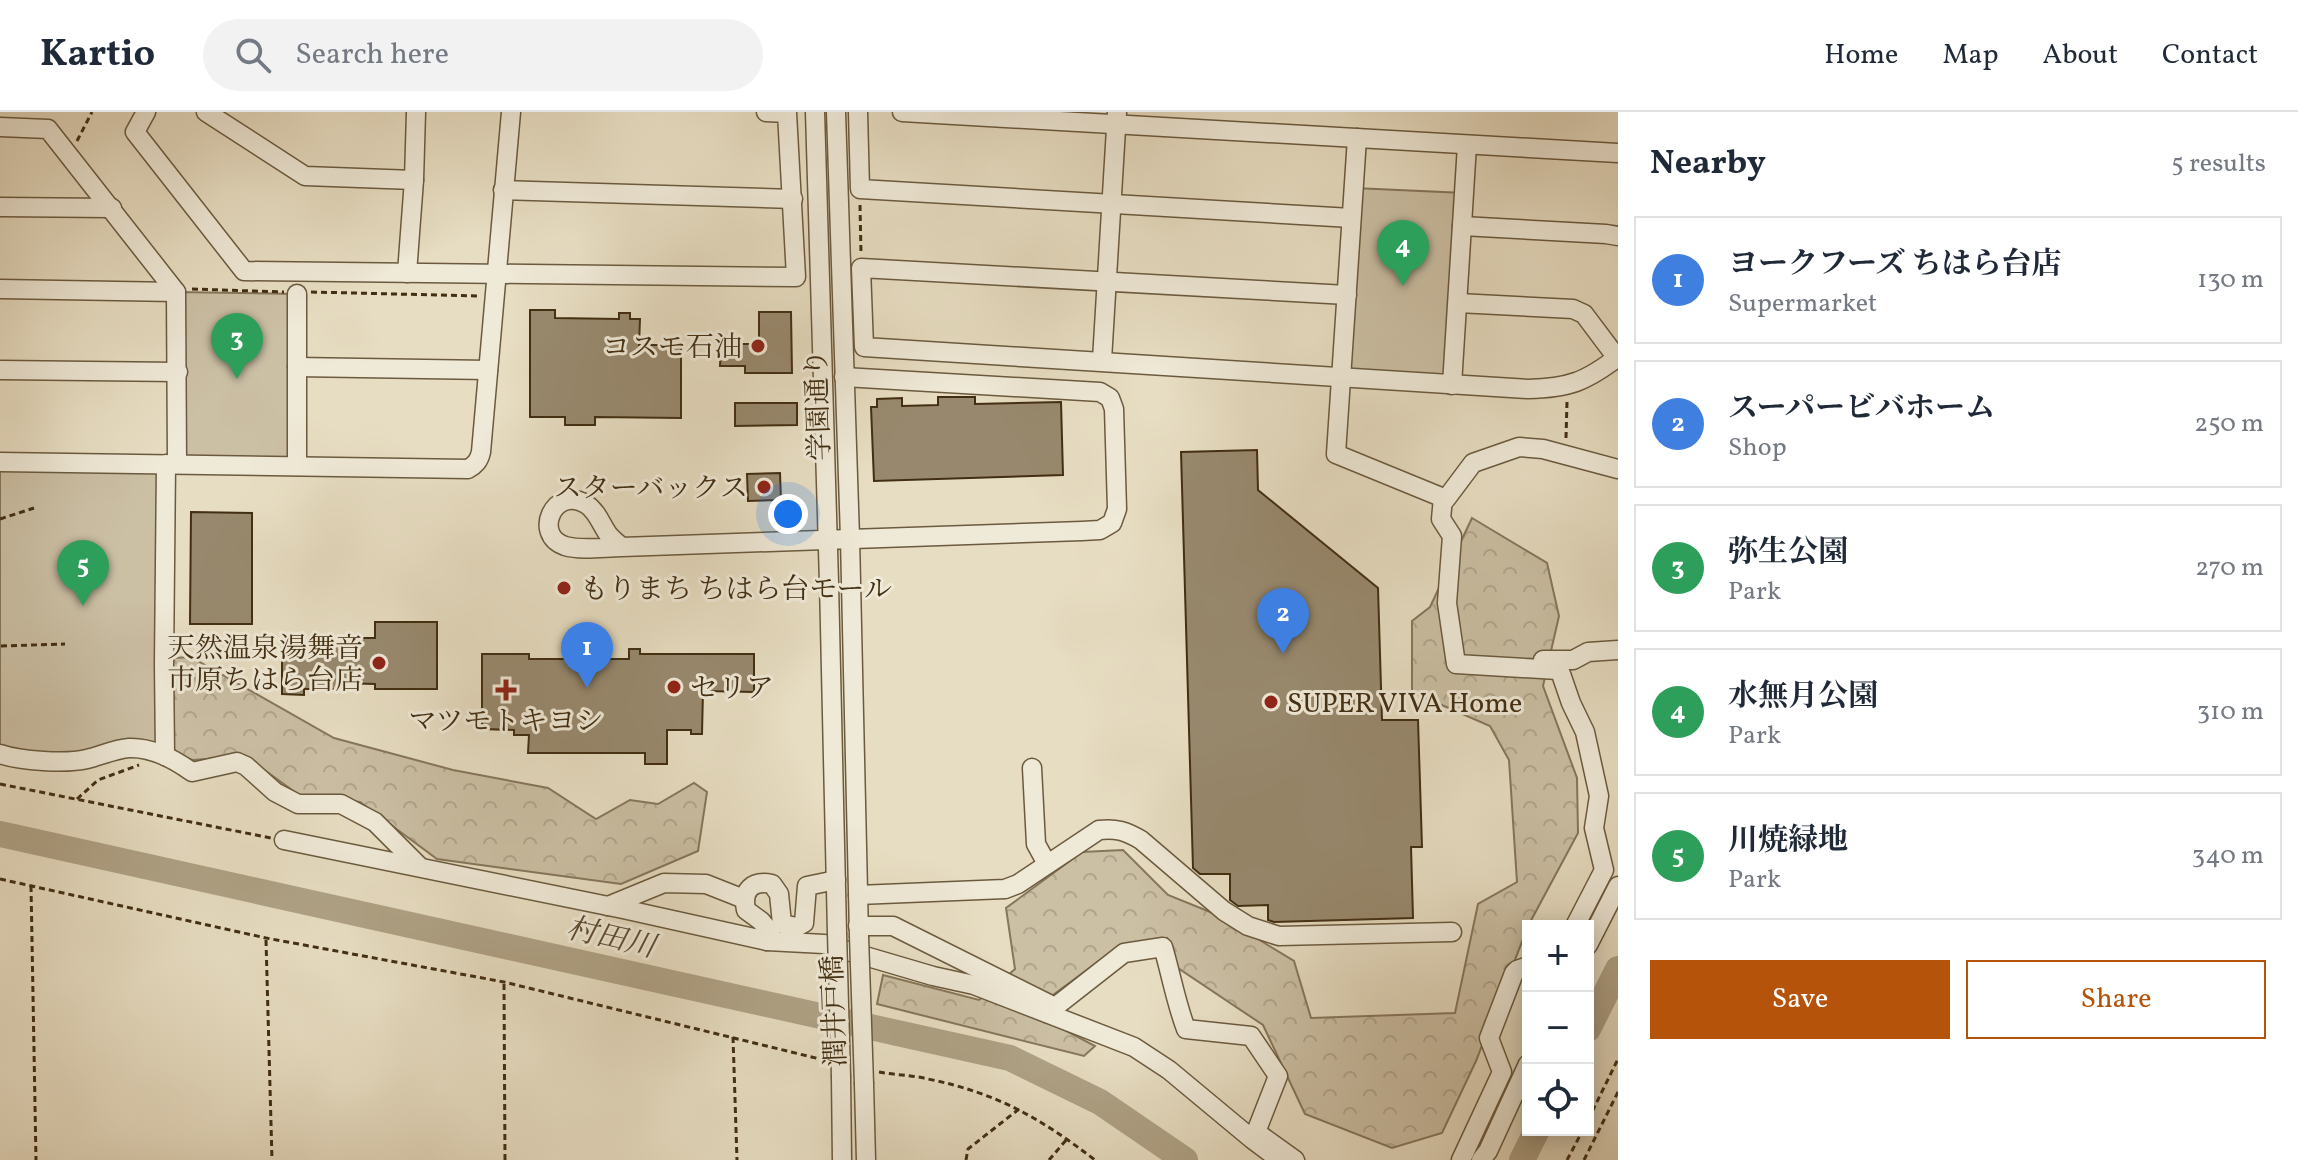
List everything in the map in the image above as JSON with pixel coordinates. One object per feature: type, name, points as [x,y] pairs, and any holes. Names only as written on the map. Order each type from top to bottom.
[{"type":"street","points":[[146,112],[135,132],[244,271],[796,277],[787,113],[766,112]]},
{"type":"street","points":[[206,112],[305,176],[414,180]]},
{"type":"street","points":[[407,273],[416,112]]},
{"type":"street","points":[[0,462],[468,469],[475,465],[479,458],[488,370],[511,112]]},
{"type":"street","name":"学園通り","points":[[815,112],[837,933]]},
{"type":"street","name":"学園通り","points":[[836,112],[850,538],[858,931]]},
{"type":"street","points":[[858,112],[860,189],[1351,218]]},
{"type":"street","points":[[902,112],[1116,119],[1357,138],[1618,153]]},
{"type":"street","points":[[1102,360],[1116,119]]},
{"type":"street","points":[[0,127],[48,129],[176,292],[178,372],[164,664],[165,756]]},
{"type":"street","points":[[1357,138],[1336,454],[1446,499],[1473,463],[1519,447],[1543,449],[1618,469]]},
{"type":"street","points":[[1452,385],[1467,145]]},
{"type":"street","points":[[503,190],[793,199]]},
{"type":"street","points":[[0,207],[112,208]]},
{"type":"street","points":[[1462,226],[1618,236]]},
{"type":"street","points":[[1347,295],[861,268],[864,347],[1528,389],[1568,386],[1598,373],[1618,358],[1584,314],[1573,309],[1458,303]]},
{"type":"street","points":[[0,289],[176,292]]},
{"type":"street","points":[[297,294],[297,466]]},
{"type":"street","points":[[297,367],[488,370]]},
{"type":"street","points":[[0,370],[178,372]]},
{"type":"street","points":[[622,547],[1100,530],[1112,523],[1117,509],[1114,409],[1110,398],[1100,392],[844,377]]},
{"type":"street","points":[[1598,463],[1618,453]]},
{"type":"street","points":[[1443,498],[1441,519],[1452,536],[1447,603],[1456,664],[1558,670],[1585,732],[1599,796],[1594,828],[1604,870],[1578,920]]},
{"type":"street","points":[[1460,657],[1564,661],[1597,650],[1618,650]]},
{"type":"street","points":[[0,754],[32,760],[83,760],[128,748],[165,756],[192,772],[237,762],[246,766],[275,792],[298,804],[341,804],[375,822],[420,867]]},
{"type":"street","points":[[1032,768],[1036,844],[1047,864]]},
{"type":"street","points":[[858,895],[1005,889],[1018,884],[1099,830],[1115,829],[1141,840],[1224,911],[1248,926],[1279,936],[1452,932]]},
{"type":"street","points":[[284,840],[767,941],[824,944],[974,985],[1134,1047],[1169,1070],[1280,1160]]},
{"type":"street","points":[[767,941],[770,932],[746,910],[744,899],[750,888],[763,882],[772,884],[779,894],[782,924],[797,927],[804,923],[807,886],[836,880]]},
{"type":"street","points":[[608,906],[664,883],[706,884],[744,899]]},
{"type":"street","points":[[1594,933],[1618,886]]},
{"type":"street","points":[[858,931],[893,926],[1055,1007],[1124,953],[1163,947],[1186,1029],[1251,1036],[1278,1076],[1256,1132],[1295,1160]]},
{"type":"street","name":"潤井戸橋","points":[[858,931],[866,1077],[866,1160]]},
{"type":"street","name":"潤井戸橋","points":[[837,933],[842,1160]]},
{"type":"street","points":[[1461,1160],[1502,1072],[1489,1041],[1514,973],[1522,968]]},
{"type":"street","points":[[1481,1160],[1522,1077]]},
{"type":"path","points":[[69,155],[92,112]]},
{"type":"path","points":[[860,189],[861,268]]},
{"type":"path","points":[[1565,454],[1568,386]]},
{"type":"path","points":[[0,519],[34,508]]},
{"type":"path","points":[[1,646],[65,644]]},
{"type":"path","points":[[76,800],[98,780],[138,766]]},
{"type":"path","points":[[0,784],[284,840]]},
{"type":"path","points":[[0,879],[266,938],[504,982],[823,1060]]},
{"type":"path","points":[[31,886],[36,1160]]},
{"type":"path","points":[[266,938],[272,1160]]},
{"type":"path","points":[[504,982],[505,1160]]},
{"type":"path","points":[[733,1037],[737,1160]]},
{"type":"path","points":[[1594,1108],[1618,1059]]},
{"type":"path","points":[[866,1077],[926,1078],[963,1087],[1019,1109],[1095,1160]]},
{"type":"path","points":[[1584,1160],[1618,1092]]},
{"type":"path","points":[[966,1160],[968,1149],[1019,1109]]},
{"type":"path","points":[[1567,1160],[1580,1136]]},
{"type":"path","points":[[1049,1160],[1067,1139]]},
{"type":"green space","points":[[1354,188],[1464,193],[1452,385],[1343,378]]},
{"type":"green space","points":[[176,292],[297,294],[297,466],[177,464]]},
{"type":"green space","points":[[0,462],[166,464],[165,756],[128,748],[83,760],[0,754]]},
{"type":"green space","points":[[1472,518],[1547,563],[1559,616],[1543,686],[1577,778],[1578,833],[1531,920],[1522,920],[1522,942],[1476,1061],[1442,1133],[1392,1148],[1305,1114],[1263,1025],[1178,968],[1167,938],[1114,950],[1053,995],[1053,1024],[1095,1046],[1084,1056],[877,1004],[883,975],[979,1000],[1015,969],[1006,908],[1082,852],[1123,850],[1168,895],[1220,916],[1294,961],[1311,1018],[1455,1013],[1478,904],[1517,882],[1509,760],[1490,726],[1412,692],[1412,621],[1430,607]]},
{"type":"green space","points":[[191,657],[334,738],[453,770],[548,788],[596,819],[630,800],[658,804],[694,783],[707,792],[698,851],[621,884],[437,859],[360,802],[299,795],[245,756],[193,760],[130,741],[67,664]]},
{"type":"building","points":[[530,310],[555,310],[555,318],[619,319],[619,313],[630,313],[630,319],[640,319],[639,345],[681,345],[681,418],[595,417],[595,425],[565,425],[565,417],[530,417]]},
{"type":"building","points":[[759,312],[791,312],[792,373],[745,373],[745,366],[720,366],[721,344],[759,344]]},
{"type":"building","points":[[938,397],[975,397],[975,404],[1061,402],[1063,475],[874,481],[871,407],[877,407],[877,399],[902,398],[902,406],[938,405]]},
{"type":"building","points":[[735,403],[797,403],[797,425],[735,426]]},
{"type":"building","points":[[1257,450],[1258,490],[1378,588],[1382,720],[1418,720],[1422,847],[1411,847],[1413,918],[1274,922],[1268,920],[1268,905],[1238,906],[1230,900],[1230,874],[1200,874],[1193,868],[1181,452]]},
{"type":"building","name":"スターバックス","points":[[780,473],[781,500],[748,501],[747,474]]},
{"type":"building","points":[[191,512],[252,513],[252,624],[190,624]]},
{"type":"building","name":"天然温泉湯舞音 市原ちはら台店","points":[[375,622],[437,622],[437,689],[375,689],[375,684],[339,683],[339,689],[304,689],[304,695],[282,694],[282,643],[347,643],[347,638],[375,638]]},
{"type":"building","points":[[629,649],[640,649],[640,654],[754,654],[754,692],[703,691],[702,734],[691,734],[691,730],[667,730],[667,764],[645,764],[645,753],[528,753],[529,735],[514,735],[514,730],[482,729],[482,654],[529,654],[529,659],[629,659]]},
{"type":"waterway","name":"村田川","points":[[0,834],[1010,1058],[1100,1102],[1185,1160]]},
{"type":"waterway","name":"村田川","points":[[1594,1017],[1618,969]]},
{"type":"waterway","name":"村田川","points":[[1522,1160],[1534,1136]]},
{"type":"place","name":"水無月公園","points":[[1403,286]]},
{"type":"place","name":"コスモ石油","points":[[758,346]]},
{"type":"place","name":"弥生公園","points":[[237,379]]},
{"type":"place","name":"スターバックス","points":[[764,487]]},
{"type":"place","name":"もりまち ちはら台モール","points":[[564,588]]},
{"type":"place","name":"川焼緑地","points":[[83,606]]},
{"type":"place","name":"スーパービバホーム","points":[[1283,654]]},
{"type":"place","name":"天然温泉湯舞音 市原ちはら台店","points":[[379,663]]},
{"type":"place","name":"セリア","points":[[674,687]]},
{"type":"place","name":"ヨークフーズ ちはら台店","points":[[587,688]]},
{"type":"place","name":"マツモトキヨシ","points":[[506,690]]},
{"type":"place","name":"SUPER VIVA Home","points":[[1271,702]]}]
